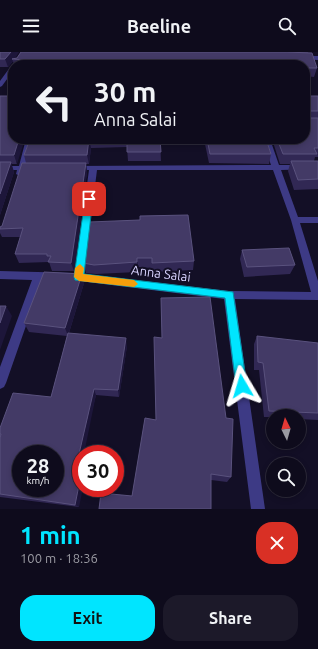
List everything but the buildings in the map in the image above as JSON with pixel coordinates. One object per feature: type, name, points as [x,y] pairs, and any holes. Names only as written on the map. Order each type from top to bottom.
[{"type":"street","points":[[295,58],[318,58]]},
{"type":"street","points":[[0,85],[8,74]]},
{"type":"street","points":[[17,183],[29,144]]},
{"type":"street","points":[[268,144],[277,166],[317,296]]},
{"type":"street","points":[[65,168],[318,167]]},
{"type":"street","points":[[0,168],[43,168]]},
{"type":"street","points":[[79,277],[94,168]]},
{"type":"street","points":[[294,220],[318,220]]},
{"type":"street","name":"Anna Salai","points":[[0,275],[79,277],[229,295],[317,296]]},
{"type":"street","points":[[0,382],[39,275]]},
{"type":"street","points":[[229,295],[258,509]]},
{"type":"slow traffic","points":[[80,268],[79,277],[134,284]]},
{"type":"route","points":[[89,199],[79,277],[229,295],[242,386]]}]
